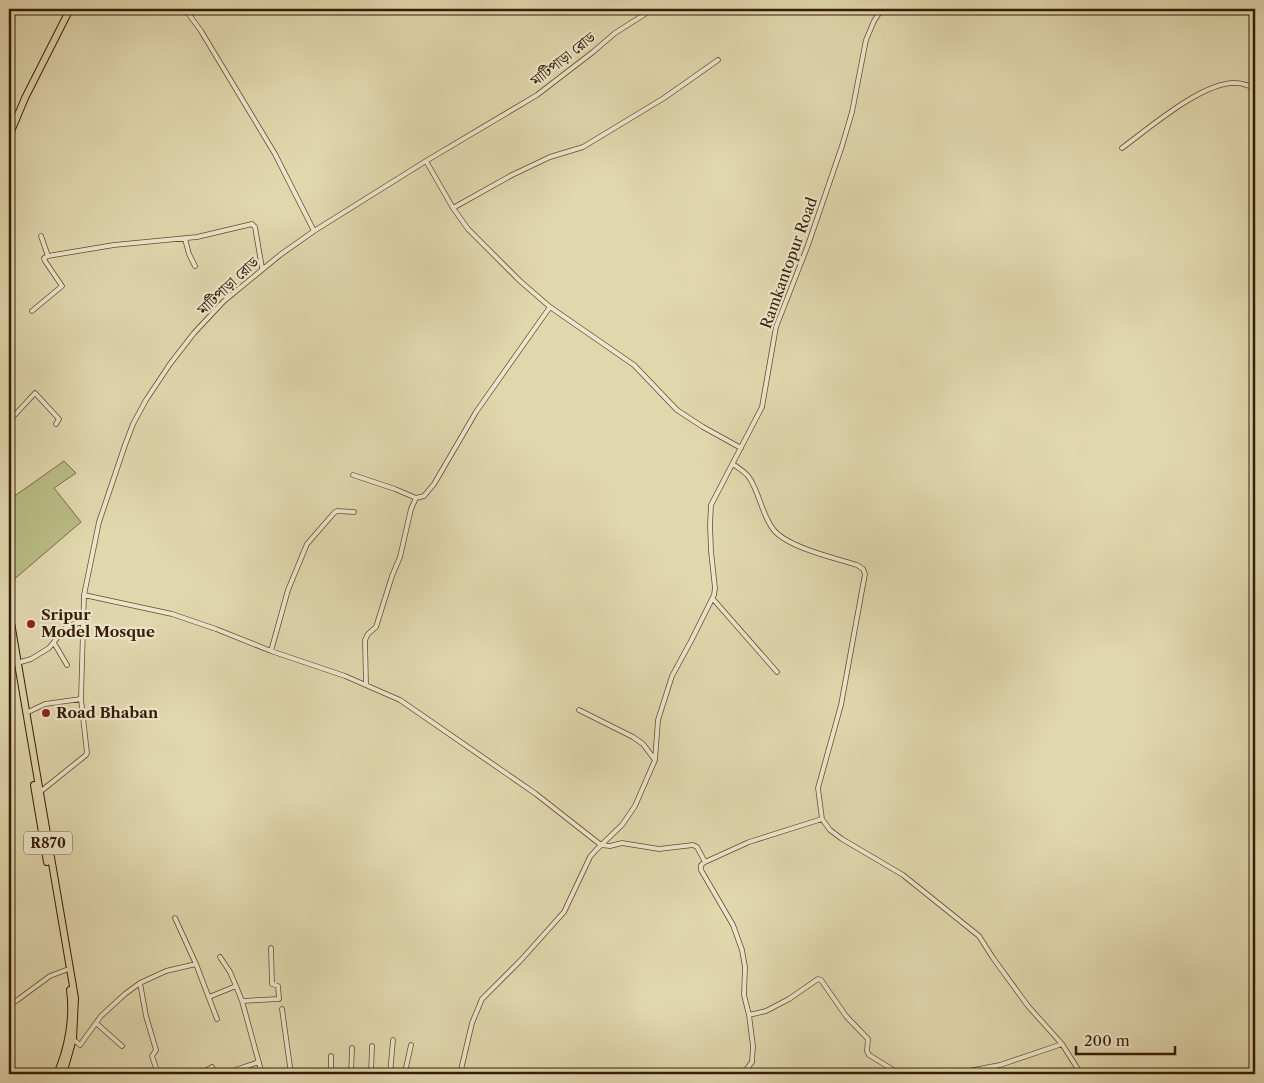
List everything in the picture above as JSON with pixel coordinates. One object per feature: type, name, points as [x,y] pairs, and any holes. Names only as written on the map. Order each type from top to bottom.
[{"type":"main road","points":[[9,136],[25,98],[70,9]]},
{"type":"main road","name":"R870","points":[[9,611],[75,998],[73,1040],[66,1073]]},
{"type":"main road","name":"R870","points":[[9,639],[70,994],[71,1017],[67,1043],[57,1074]]},
{"type":"street","points":[[185,9],[210,46],[275,154],[314,231]]},
{"type":"street","name":"মাটিপাড়া রোড","points":[[40,792],[86,756],[81,699],[84,596],[99,522],[125,445],[146,400],[170,364],[224,301],[262,268],[314,231],[537,95],[615,33],[653,9]]},
{"type":"street","name":"Ramkantopur Road","points":[[460,1074],[472,1023],[482,999],[521,960],[564,912],[590,857],[630,815],[655,760],[658,720],[672,676],[713,599],[715,588],[711,542],[712,505],[762,407],[776,327],[808,245],[842,146],[852,112],[866,40],[874,21],[882,9]]},
{"type":"street","points":[[453,208],[512,175],[550,157],[583,147],[664,98],[718,60]]},
{"type":"street","points":[[1122,148],[1189,100],[1210,89],[1235,83],[1255,88]]},
{"type":"street","points":[[426,161],[453,208],[468,228],[490,252],[550,307],[634,366],[677,410],[741,448]]},
{"type":"street","points":[[32,311],[62,286],[45,261],[44,258],[48,256],[114,245],[186,239],[252,224],[262,268]]},
{"type":"street","points":[[41,236],[48,256]]},
{"type":"street","points":[[186,239],[189,254],[195,266]]},
{"type":"street","points":[[353,476],[395,489],[416,498],[424,496],[434,484],[476,412],[550,307]]},
{"type":"street","points":[[9,419],[35,393],[59,418],[56,424]]},
{"type":"street","points":[[732,464],[750,480],[765,516],[779,536],[812,551],[857,565],[863,569],[865,574],[841,705],[818,788],[822,819],[830,830],[903,875],[980,936],[993,958],[1028,1006],[1062,1044],[1081,1074]]},
{"type":"street","points":[[366,684],[365,640],[368,634],[376,627],[400,558],[411,509],[416,498]]},
{"type":"street","points":[[271,651],[288,590],[307,544],[334,513],[337,511],[354,512]]},
{"type":"street","points":[[84,596],[172,614],[366,684],[400,700],[428,719],[536,794],[601,845],[610,846],[622,843],[659,849],[693,845],[697,847],[705,862]]},
{"type":"street","points":[[713,599],[776,672]]},
{"type":"street","points":[[17,663],[37,655],[54,643],[64,628],[83,622]]},
{"type":"street","points":[[54,643],[67,665]]},
{"type":"street","points":[[25,713],[45,704],[81,699]]},
{"type":"street","points":[[579,710],[640,741],[655,760]]},
{"type":"street","points":[[743,1074],[752,1062],[753,1046],[744,995],[745,967],[742,950],[733,925],[701,870],[701,865],[749,842],[822,819]]},
{"type":"street","points":[[175,918],[196,964],[217,1019]]},
{"type":"street","points":[[242,1001],[279,999],[278,986],[272,984],[271,948]]},
{"type":"street","points":[[220,957],[230,972],[242,1001],[262,1074]]},
{"type":"street","points":[[73,1040],[80,1045],[102,1016],[125,994],[140,983],[166,972],[196,964]]},
{"type":"street","points":[[9,1004],[50,976],[66,970]]},
{"type":"street","points":[[749,1015],[766,1011],[818,979],[821,980],[846,1016],[868,1039],[866,1051],[868,1055],[899,1074]]},
{"type":"street","points":[[140,983],[146,1016],[156,1050],[152,1056],[158,1074]]},
{"type":"street","points":[[209,997],[236,986]]},
{"type":"street","points":[[282,1009],[291,1074]]},
{"type":"street","points":[[96,1024],[122,1046]]},
{"type":"street","points":[[393,1040],[390,1072],[414,1074]]},
{"type":"street","points":[[953,1074],[1000,1065],[1062,1044]]},
{"type":"street","points":[[405,1072],[411,1045]]},
{"type":"street","points":[[371,1074],[372,1046]]},
{"type":"street","points":[[351,1074],[352,1048]]},
{"type":"street","points":[[331,1056],[331,1074]]},
{"type":"street","points":[[236,1074],[235,1070],[259,1062]]},
{"type":"street","points":[[200,1074],[212,1067]]},
{"type":"green space","points":[[64,461],[76,473],[54,488],[81,522],[11,582],[9,572],[9,500]]},
{"type":"place","name":"Sripur Model Mosque","points":[[31,624]]},
{"type":"place","name":"Road Bhaban","points":[[46,713]]}]
